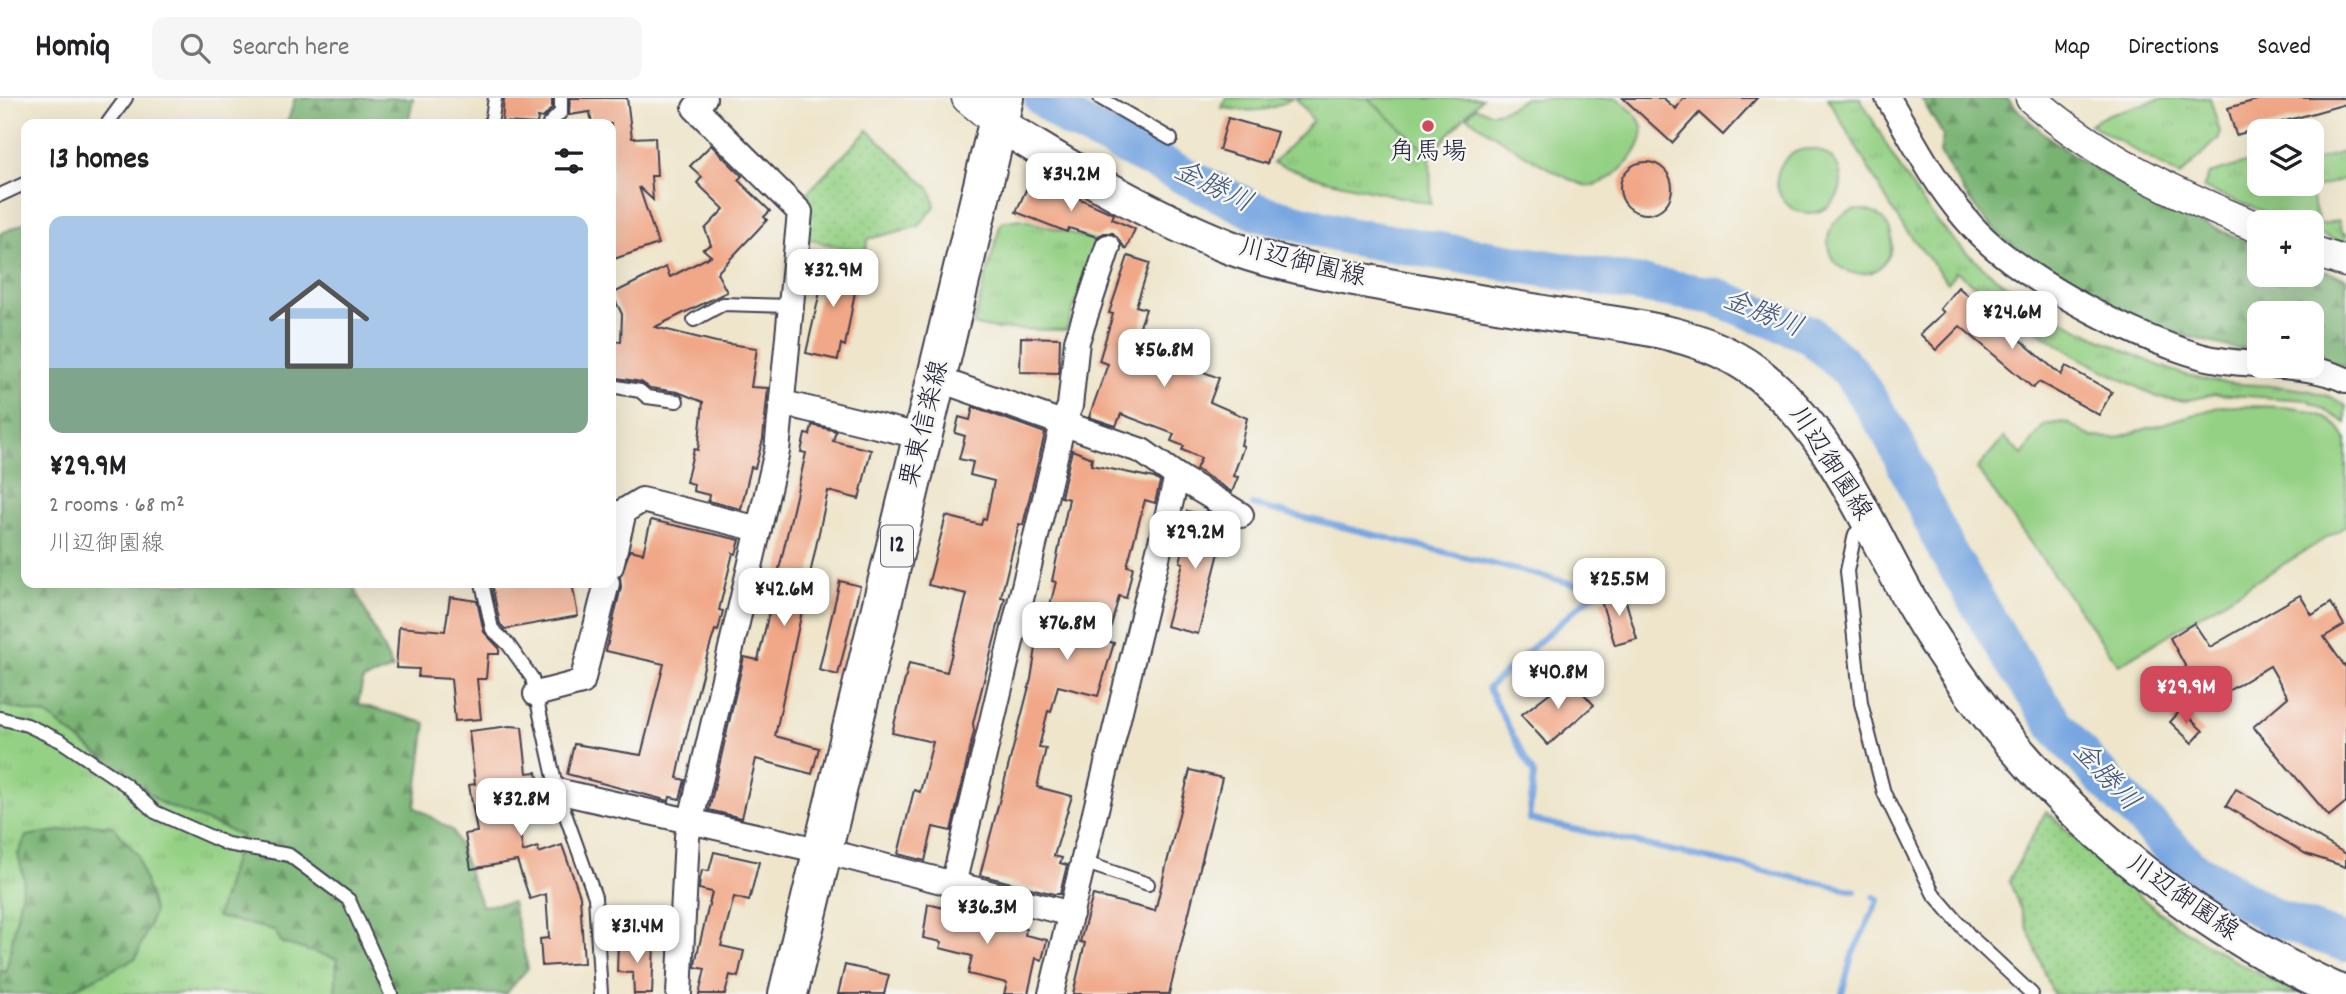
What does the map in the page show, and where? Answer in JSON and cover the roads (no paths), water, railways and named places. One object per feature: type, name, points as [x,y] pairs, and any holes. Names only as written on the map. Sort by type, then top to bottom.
[{"type":"main road","name":"栗東信楽線","points":[[788,994],[1001,111]]},
{"type":"main road","name":"川辺御園線","points":[[1001,111],[1153,213],[1234,249],[1327,272],[1555,314],[1637,326],[1703,344],[1750,368],[1790,402],[1836,465],[1916,610],[1976,697],[2024,759],[2117,853],[2228,934],[2291,970],[2345,994]]},
{"type":"street","points":[[679,994],[691,820],[777,451],[800,212],[695,108],[704,98]]},
{"type":"street","points":[[967,98],[1001,111]]},
{"type":"street","points":[[1888,98],[1943,190],[1966,220],[2000,252],[2042,283],[2165,344],[2202,356],[2251,365],[2316,370],[2346,380]]},
{"type":"street","points":[[2031,98],[2067,129],[2126,167],[2247,223]]},
{"type":"street","points":[[953,885],[1063,423],[1070,406],[1077,341],[1108,247]]},
{"type":"street","points":[[2324,255],[2346,262]]},
{"type":"street","points":[[937,379],[1142,452],[1241,515]]},
{"type":"street","points":[[783,402],[923,437]]},
{"type":"street","points":[[1051,994],[1177,476]]},
{"type":"street","points":[[616,545],[624,511],[642,500],[758,529]]},
{"type":"street","points":[[536,694],[582,682],[606,588]]},
{"type":"street","points":[[557,790],[691,820],[1071,914]]},
{"type":"lane","points":[[111,119],[126,98]]},
{"type":"lane","points":[[492,119],[495,98]]},
{"type":"lane","points":[[554,119],[561,112],[561,98]]},
{"type":"lane","points":[[1100,98],[1171,139]]},
{"type":"lane","points":[[0,195],[21,185]]},
{"type":"lane","points":[[694,320],[723,304],[791,306]]},
{"type":"lane","points":[[616,387],[640,391],[647,397],[677,401]]},
{"type":"lane","points":[[1867,523],[1855,534],[1847,572],[1861,704],[1884,793],[1933,893],[1970,936],[2032,994]]},
{"type":"lane","points":[[483,588],[492,629],[508,644],[532,678],[557,790],[595,897],[601,994]]},
{"type":"lane","points":[[0,718],[27,725],[61,741],[117,778],[155,811],[226,844],[289,855],[349,900],[391,994]]},
{"type":"lane","points":[[1083,862],[1148,884]]},
{"type":"waterway","name":"金勝川","points":[[1043,98],[1068,118],[1257,212],[1347,236],[1714,296],[1809,334],[1850,371],[1891,434],[1947,551],[2010,657],[2056,726],[2091,766],[2190,867],[2273,917],[2346,943]]},
{"type":"waterway","points":[[1253,505],[1590,588],[1594,594],[1488,688],[1534,775],[1529,819],[1855,891]]},
{"type":"waterway","points":[[1842,994],[1852,955],[1879,899],[1874,897]]},
{"type":"place","name":"角馬場","points":[[1428,126]]}]
